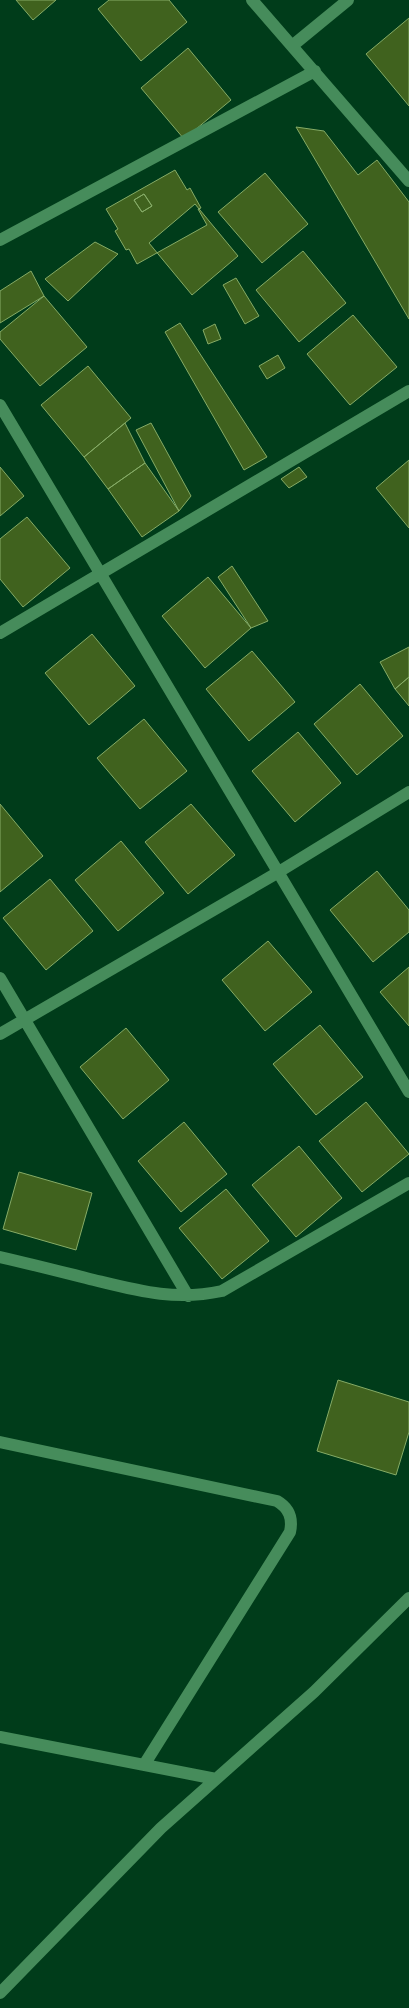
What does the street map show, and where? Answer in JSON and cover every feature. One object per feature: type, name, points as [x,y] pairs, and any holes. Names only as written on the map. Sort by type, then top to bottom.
[{"type":"street","points":[[252,0],[409,181]]},
{"type":"street","points":[[292,46],[348,0]]},
{"type":"street","points":[[0,240],[315,71]]},
{"type":"street","points":[[0,633],[409,391]]},
{"type":"street","points":[[0,405],[409,1092]]},
{"type":"street","points":[[0,1034],[277,873],[409,792]]},
{"type":"street","points":[[0,978],[188,1296]]},
{"type":"street","points":[[0,1257],[141,1291],[188,1296],[222,1291],[409,1183]]},
{"type":"street","points":[[0,1442],[277,1500],[288,1510],[291,1524],[290,1532],[144,1765]]},
{"type":"street","points":[[0,1993],[161,1828],[314,1692],[409,1598]]},
{"type":"street","points":[[0,1737],[216,1780]]},
{"type":"building","points":[[16,0],[56,0],[33,20]]},
{"type":"building","points":[[109,0],[169,0],[187,22],[141,61],[98,9]]},
{"type":"building","points":[[409,18],[409,106],[366,54]]},
{"type":"building","points":[[188,48],[231,100],[184,139],[141,88]]},
{"type":"building","points":[[296,127],[324,131],[358,175],[377,160],[409,202],[409,319]]},
{"type":"building","points":[[175,170],[187,190],[190,188],[201,208],[198,209],[207,225],[137,264],[129,249],[126,250],[115,231],[118,229],[106,209]],"holes":[[[144,194],[152,206],[142,212],[134,200]]]},
{"type":"building","points":[[265,173],[308,224],[262,263],[218,212]]},
{"type":"building","points":[[144,194],[152,206],[142,212],[134,200]]},
{"type":"building","points":[[195,204],[238,256],[192,295],[149,243]]},
{"type":"building","points":[[95,242],[118,254],[68,301],[45,279]]},
{"type":"building","points":[[303,251],[346,303],[299,342],[256,290]]},
{"type":"building","points":[[31,271],[44,296],[0,323],[0,291]]},
{"type":"building","points":[[236,278],[259,316],[245,324],[223,285]]},
{"type":"building","points":[[44,296],[87,347],[40,386],[0,339],[0,332]]},
{"type":"building","points":[[353,315],[397,367],[350,405],[307,354]]},
{"type":"building","points":[[180,323],[267,457],[244,470],[165,332]]},
{"type":"building","points":[[215,324],[221,339],[208,344],[203,330]]},
{"type":"building","points":[[278,355],[285,368],[267,379],[259,366]]},
{"type":"building","points":[[88,366],[131,418],[84,457],[41,405]]},
{"type":"building","points":[[125,423],[145,463],[108,489],[84,457]]},
{"type":"building","points":[[151,423],[191,496],[179,511],[136,430]]},
{"type":"building","points":[[409,460],[409,528],[376,488]]},
{"type":"building","points":[[145,463],[179,511],[142,537],[108,489]]},
{"type":"building","points":[[0,467],[24,496],[0,516]]},
{"type":"building","points":[[299,467],[307,477],[289,488],[281,479]]},
{"type":"building","points":[[27,517],[70,568],[23,607],[0,579],[0,539]]},
{"type":"building","points":[[232,566],[268,621],[251,628],[218,577]]},
{"type":"building","points":[[208,577],[251,628],[205,668],[162,616]]},
{"type":"building","points":[[92,634],[135,686],[89,725],[45,673]]},
{"type":"building","points":[[409,647],[409,677],[395,689],[380,662]]},
{"type":"building","points":[[252,651],[295,702],[249,741],[206,689]]},
{"type":"building","points":[[409,677],[409,706],[395,689]]},
{"type":"building","points":[[360,684],[403,736],[357,775],[314,724]]},
{"type":"building","points":[[144,719],[187,771],[140,809],[97,758]]},
{"type":"building","points":[[298,732],[341,783],[295,822],[252,771]]},
{"type":"building","points":[[0,804],[43,856],[0,892]]},
{"type":"building","points":[[191,804],[235,855],[188,894],[145,842]]},
{"type":"building","points":[[121,841],[164,893],[118,931],[75,880]]},
{"type":"building","points":[[377,871],[409,910],[409,932],[373,962],[330,910]]},
{"type":"building","points":[[50,879],[93,931],[46,970],[3,918]]},
{"type":"building","points":[[268,941],[312,992],[265,1031],[222,980]]},
{"type":"building","points":[[409,967],[409,1026],[380,992]]},
{"type":"building","points":[[320,1025],[363,1077],[316,1115],[273,1064]]},
{"type":"building","points":[[126,1028],[169,1080],[123,1119],[80,1067]]},
{"type":"building","points":[[366,1102],[409,1154],[362,1192],[319,1141]]},
{"type":"building","points":[[184,1122],[227,1174],[181,1212],[138,1161]]},
{"type":"building","points":[[299,1146],[342,1198],[296,1237],[252,1185]]},
{"type":"building","points":[[19,1172],[92,1193],[76,1250],[3,1229]]},
{"type":"building","points":[[226,1189],[269,1241],[222,1279],[179,1228]]},
{"type":"building","points":[[338,1380],[409,1402],[409,1432],[396,1475],[317,1451]]}]
